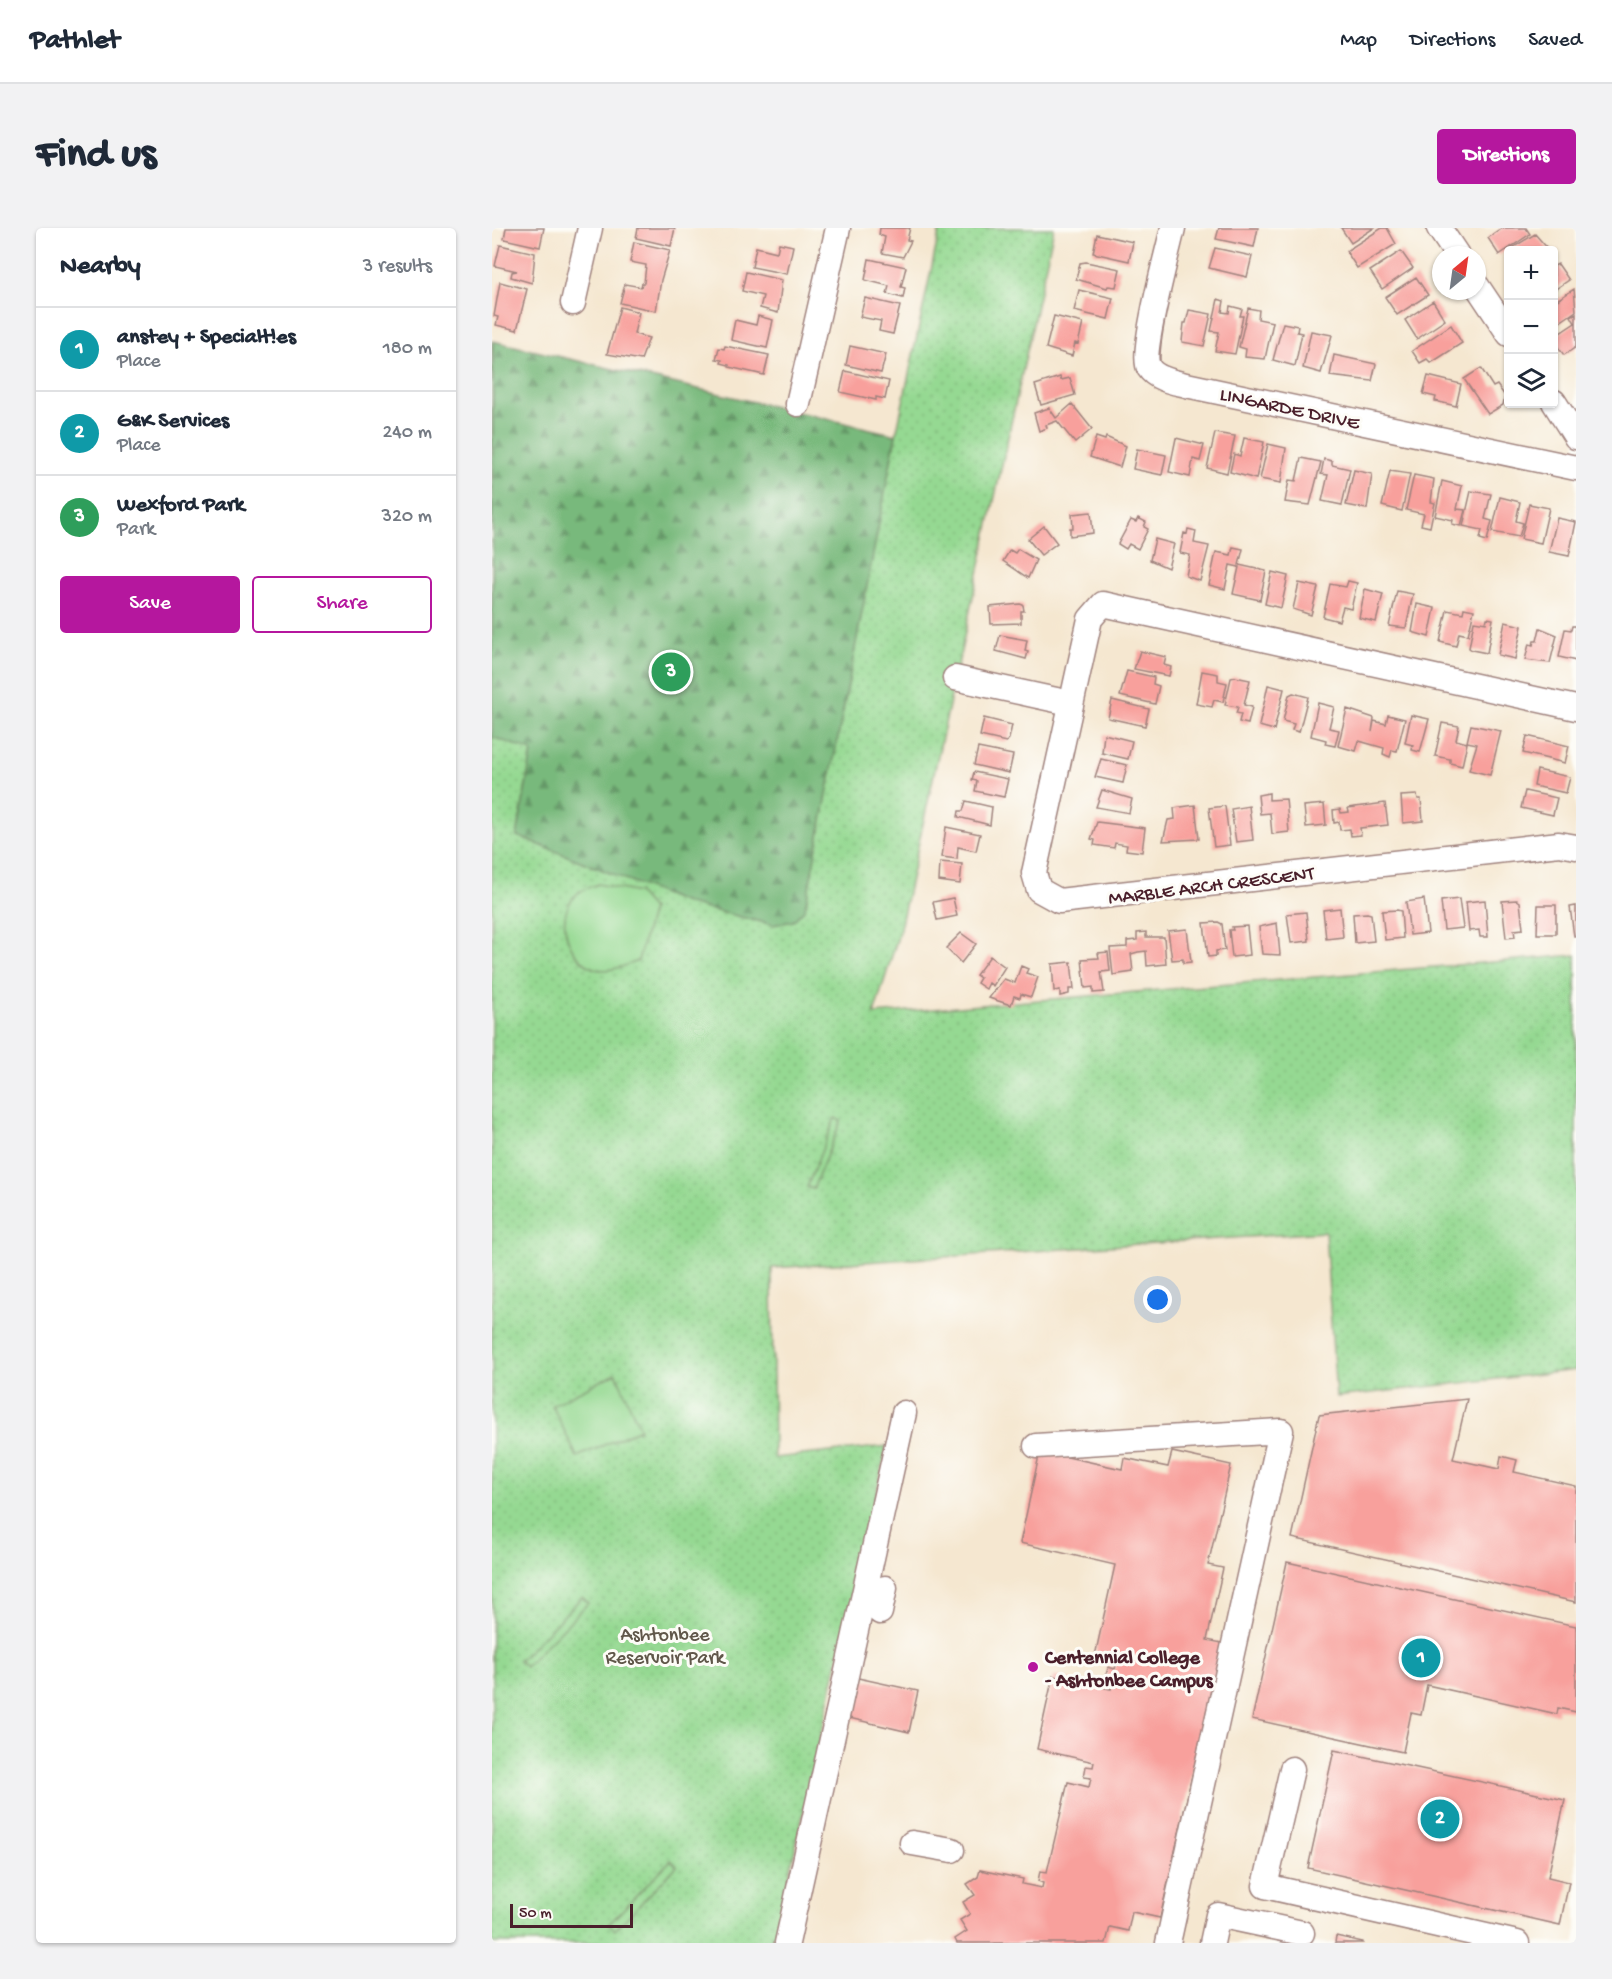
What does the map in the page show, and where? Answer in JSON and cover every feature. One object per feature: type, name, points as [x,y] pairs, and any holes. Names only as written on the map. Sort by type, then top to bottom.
[{"type":"street","points":[[573,303],[590,228]]},
{"type":"street","points":[[798,404],[838,228]]},
{"type":"street","name":"LINGARDE DRIVE","points":[[1173,228],[1148,339],[1148,367],[1154,373],[1167,380],[1186,385],[1576,468]]},
{"type":"street","points":[[1439,228],[1451,246]]},
{"type":"street","points":[[1486,300],[1504,326]]},
{"type":"street","points":[[1558,408],[1576,436]]},
{"type":"street","name":"MARBLE ARCH CRESCENT","points":[[1576,708],[1103,604],[1090,619],[1034,873],[1039,890],[1059,901],[1559,844],[1576,848]]},
{"type":"street","points":[[955,678],[1070,703]]},
{"type":"street","points":[[787,1943],[870,1610],[904,1413]]},
{"type":"street","points":[[1035,1446],[1281,1431],[1168,1943]]},
{"type":"street","points":[[1292,1768],[1265,1886],[1517,1943]]},
{"type":"street","points":[[912,1843],[952,1850]]},
{"type":"street","points":[[1212,1943],[1218,1916],[1302,1933]]},
{"type":"green space","name":"Ashtonbee Reservoir Park","points":[[940,228],[1054,228],[899,933],[874,1014],[1576,955],[1576,1370],[1336,1397],[1325,1232],[772,1268],[774,1458],[887,1446],[776,1933],[769,1943],[492,1943],[492,343],[896,435]]},
{"type":"green space","points":[[493,341],[896,435],[805,909],[793,921],[773,925],[688,904],[517,836],[532,751],[492,737]]},
{"type":"green space","points":[[598,884],[638,893],[652,909],[638,961],[613,969],[595,969],[581,959],[569,942],[565,922],[570,902],[579,892]]},
{"type":"green space","points":[[835,1118],[841,1121],[813,1189],[807,1187]]},
{"type":"green space","points":[[616,1373],[640,1429],[577,1457],[552,1405]]},
{"type":"green space","points":[[582,1597],[588,1603],[525,1667],[519,1661]]},
{"type":"green space","points":[[671,1860],[677,1866],[615,1930],[609,1924]]},
{"type":"building","points":[[506,228],[544,228],[540,247],[504,239]]},
{"type":"building","points":[[638,228],[675,228],[671,246],[636,238]]},
{"type":"building","points":[[880,228],[910,228],[907,240],[911,241],[903,257],[882,253],[885,237],[879,235]]},
{"type":"building","points":[[1219,228],[1258,228],[1254,247],[1216,239]]},
{"type":"building","points":[[1341,228],[1374,228],[1351,243]]},
{"type":"building","points":[[1382,228],[1387,228],[1396,244],[1357,268],[1346,251]]},
{"type":"building","points":[[1503,228],[1526,228],[1530,234],[1512,246],[1504,246],[1504,252],[1499,255],[1488,238]]},
{"type":"building","points":[[1097,234],[1133,242],[1129,261],[1093,253]]},
{"type":"building","points":[[1535,234],[1546,246],[1516,246]]},
{"type":"building","points":[[634,242],[670,250],[661,280],[656,311],[620,303],[625,284],[641,287],[644,283],[646,265],[630,262]]},
{"type":"building","points":[[779,243],[793,246],[787,274],[752,267],[756,247],[777,252]]},
{"type":"building","points":[[500,245],[535,253],[532,283],[511,277],[512,272],[517,271],[495,266]]},
{"type":"building","points":[[1215,248],[1252,256],[1247,277],[1209,268]]},
{"type":"building","points":[[1401,251],[1413,268],[1382,289],[1370,271]]},
{"type":"building","points":[[869,259],[906,267],[901,287],[905,288],[903,298],[887,294],[889,286],[865,280]]},
{"type":"building","points":[[1086,262],[1120,269],[1116,287],[1108,286],[1107,288],[1076,279],[1080,263]]},
{"type":"building","points":[[1558,264],[1569,280],[1558,287]]},
{"type":"building","points":[[746,272],[782,280],[778,313],[760,308],[763,296],[742,291]]},
{"type":"building","points":[[1416,277],[1428,295],[1397,315],[1385,297]]},
{"type":"building","points":[[500,282],[527,289],[517,330],[496,325],[498,317],[494,316]]},
{"type":"building","points":[[1574,289],[1576,311],[1558,323],[1558,300]]},
{"type":"building","points":[[1079,290],[1113,298],[1108,319],[1074,311]]},
{"type":"building","points":[[865,298],[900,306],[893,334],[879,331],[881,321],[860,317]]},
{"type":"building","points":[[1218,299],[1224,301],[1222,312],[1229,313],[1230,306],[1242,309],[1240,316],[1243,316],[1235,354],[1215,351],[1219,332],[1211,331]]},
{"type":"building","points":[[1433,301],[1445,320],[1417,339],[1405,320]]},
{"type":"building","points":[[620,307],[639,312],[634,334],[649,338],[641,360],[607,354]]},
{"type":"building","points":[[1248,308],[1259,310],[1258,319],[1273,322],[1265,359],[1245,357],[1246,349],[1239,347]]},
{"type":"building","points":[[1189,310],[1211,314],[1204,346],[1182,342],[1184,323],[1186,323]]},
{"type":"building","points":[[1576,313],[1576,347],[1564,355],[1558,347],[1558,334],[1575,323],[1571,316]]},
{"type":"building","points":[[758,316],[773,320],[767,348],[731,340],[735,320],[756,325]]},
{"type":"building","points":[[1054,316],[1083,323],[1078,344],[1075,343],[1072,356],[1046,348]]},
{"type":"building","points":[[1283,323],[1298,326],[1297,332],[1302,333],[1295,366],[1273,360]]},
{"type":"building","points":[[1451,325],[1462,343],[1431,363],[1427,359],[1420,363],[1412,351]]},
{"type":"building","points":[[1311,331],[1332,335],[1321,373],[1303,368]]},
{"type":"building","points":[[725,346],[769,355],[764,375],[721,363],[722,360],[716,359],[719,348],[724,349]]},
{"type":"building","points":[[850,346],[886,354],[881,373],[846,365]]},
{"type":"building","points":[[1334,355],[1376,364],[1372,381],[1330,376]]},
{"type":"building","points":[[1481,368],[1493,387],[1497,385],[1504,395],[1503,405],[1488,414],[1464,379]]},
{"type":"building","points":[[845,371],[889,381],[885,399],[876,397],[876,400],[840,392]]},
{"type":"building","points":[[1428,376],[1461,384],[1456,406],[1435,401],[1436,397],[1423,394]]},
{"type":"building","points":[[1060,377],[1061,380],[1070,378],[1075,395],[1041,405],[1035,385]]},
{"type":"building","points":[[1072,404],[1092,429],[1075,443],[1057,421],[1046,425],[1047,428],[1039,431],[1034,413],[1049,408],[1056,418]]},
{"type":"building","points":[[1215,433],[1235,436],[1227,473],[1207,468]]},
{"type":"building","points":[[1096,437],[1105,440],[1106,437],[1126,446],[1120,467],[1090,457]]},
{"type":"building","points":[[1176,438],[1204,445],[1200,461],[1193,459],[1190,477],[1169,472]]},
{"type":"building","points":[[1244,438],[1264,442],[1256,479],[1230,472],[1234,454],[1240,456]]},
{"type":"building","points":[[1268,444],[1286,448],[1281,483],[1260,479]]},
{"type":"building","points":[[1137,449],[1166,455],[1162,475],[1133,469]]},
{"type":"building","points":[[1301,458],[1321,462],[1310,505],[1285,502],[1289,480],[1296,481]]},
{"type":"building","points":[[1324,459],[1332,461],[1332,465],[1350,469],[1342,505],[1322,501],[1328,475],[1321,474]]},
{"type":"building","points":[[1354,470],[1372,474],[1367,509],[1346,505]]},
{"type":"building","points":[[1390,471],[1410,474],[1402,511],[1382,506]]},
{"type":"building","points":[[1414,475],[1434,479],[1431,502],[1435,503],[1430,527],[1421,525],[1424,514],[1406,510]]},
{"type":"building","points":[[1442,481],[1462,486],[1457,509],[1465,510],[1461,526],[1452,524],[1453,520],[1435,516]]},
{"type":"building","points":[[1471,491],[1491,494],[1485,519],[1492,521],[1487,541],[1480,539],[1482,530],[1463,526]]},
{"type":"building","points":[[1500,497],[1520,502],[1516,521],[1523,523],[1519,537],[1492,532]]},
{"type":"building","points":[[1529,504],[1549,508],[1541,543],[1521,539]]},
{"type":"building","points":[[1091,512],[1093,533],[1070,536],[1070,528],[1073,528],[1072,514]]},
{"type":"building","points":[[1138,518],[1146,522],[1144,527],[1148,529],[1138,549],[1129,544],[1126,549],[1118,544],[1131,520],[1136,522]]},
{"type":"building","points":[[1557,518],[1576,522],[1569,556],[1549,552]]},
{"type":"building","points":[[1044,526],[1057,543],[1041,555],[1028,539]]},
{"type":"building","points":[[1188,529],[1196,531],[1194,543],[1209,546],[1200,581],[1186,576],[1190,555],[1180,553],[1184,533],[1187,534]]},
{"type":"building","points":[[1155,539],[1174,544],[1168,568],[1150,560]]},
{"type":"building","points":[[1233,547],[1243,549],[1239,565],[1266,571],[1260,600],[1233,594],[1239,567],[1230,565],[1225,589],[1209,585],[1216,552],[1231,555]]},
{"type":"building","points":[[1018,549],[1036,560],[1028,578],[1003,561],[1010,550],[1015,553]]},
{"type":"building","points":[[1272,572],[1288,576],[1281,608],[1265,604]]},
{"type":"building","points":[[1348,581],[1357,583],[1351,609],[1343,607],[1339,621],[1323,617],[1330,584],[1346,587]]},
{"type":"building","points":[[1299,583],[1318,587],[1311,615],[1293,609]]},
{"type":"building","points":[[1365,589],[1383,594],[1376,622],[1359,618]]},
{"type":"building","points":[[1397,591],[1413,594],[1406,628],[1389,626]]},
{"type":"building","points":[[1417,604],[1435,608],[1429,637],[1412,632]]},
{"type":"building","points":[[1023,605],[1024,611],[1021,611],[1021,623],[991,624],[990,607]]},
{"type":"building","points":[[1464,608],[1474,610],[1468,635],[1459,633],[1456,646],[1440,642],[1447,610],[1463,613]]},
{"type":"building","points":[[1487,618],[1493,619],[1487,653],[1472,650],[1469,648],[1474,621],[1486,623]]},
{"type":"building","points":[[1505,622],[1522,626],[1515,659],[1498,655]]},
{"type":"building","points":[[1572,626],[1576,626],[1576,661],[1559,657],[1565,629],[1571,630]]},
{"type":"building","points":[[1540,628],[1557,635],[1550,663],[1525,660],[1529,644],[1533,645],[1534,641],[1537,641]]},
{"type":"building","points":[[1000,635],[1027,640],[1026,659],[996,651]]},
{"type":"building","points":[[1140,651],[1166,657],[1164,665],[1171,667],[1169,676],[1134,669]]},
{"type":"building","points":[[1127,671],[1154,677],[1153,684],[1159,686],[1155,704],[1120,696]]},
{"type":"building","points":[[1202,671],[1218,674],[1218,681],[1227,683],[1223,702],[1214,700],[1212,707],[1196,704]]},
{"type":"building","points":[[1231,678],[1250,680],[1244,705],[1252,707],[1248,724],[1239,722],[1241,714],[1236,713],[1238,707],[1225,705]]},
{"type":"building","points":[[1268,685],[1284,689],[1274,730],[1259,726]]},
{"type":"building","points":[[1293,693],[1308,697],[1299,732],[1292,730],[1294,724],[1283,721],[1289,695]]},
{"type":"building","points":[[1112,700],[1149,709],[1145,726],[1108,718]]},
{"type":"building","points":[[1318,703],[1334,707],[1329,728],[1339,730],[1335,746],[1325,744],[1326,740],[1311,736]]},
{"type":"building","points":[[1347,709],[1374,718],[1372,732],[1374,721],[1386,724],[1388,715],[1405,719],[1397,751],[1392,750],[1390,757],[1383,754],[1384,748],[1359,741],[1356,751],[1338,746]]},
{"type":"building","points":[[1411,715],[1429,719],[1420,752],[1412,750],[1413,745],[1405,743]]},
{"type":"building","points":[[984,718],[1012,725],[1009,739],[1006,742],[980,736]]},
{"type":"building","points":[[1442,723],[1459,726],[1456,740],[1467,743],[1462,766],[1450,763],[1450,759],[1435,756]]},
{"type":"building","points":[[1471,725],[1501,731],[1490,775],[1469,770],[1477,744],[1467,742]]},
{"type":"building","points":[[1104,734],[1132,741],[1128,759],[1102,753]]},
{"type":"building","points":[[1527,736],[1569,746],[1565,763],[1523,753]]},
{"type":"building","points":[[978,748],[1013,755],[1009,773],[974,765]]},
{"type":"building","points":[[1101,759],[1127,765],[1123,783],[1095,777]]},
{"type":"building","points":[[1537,770],[1570,777],[1566,793],[1534,786]]},
{"type":"building","points":[[974,772],[1008,779],[1004,797],[975,791],[977,781],[972,780]]},
{"type":"building","points":[[1102,790],[1132,799],[1129,813],[1096,807]]},
{"type":"building","points":[[1525,791],[1557,798],[1553,815],[1521,808]]},
{"type":"building","points":[[1269,793],[1269,800],[1286,799],[1289,832],[1272,834],[1270,813],[1260,814],[1258,795]]},
{"type":"building","points":[[1417,795],[1418,799],[1421,799],[1423,821],[1403,823],[1401,796]]},
{"type":"building","points":[[966,801],[992,807],[990,825],[958,817]]},
{"type":"building","points":[[1385,803],[1388,825],[1360,828],[1361,835],[1351,836],[1350,829],[1340,830],[1339,822],[1334,823],[1333,810],[1340,809],[1341,813],[1349,812],[1348,808]]},
{"type":"building","points":[[1324,804],[1326,825],[1306,827],[1304,806]]},
{"type":"building","points":[[1195,805],[1199,839],[1163,841],[1168,820],[1175,819],[1174,808]]},
{"type":"building","points":[[1225,806],[1230,845],[1214,847],[1209,808]]},
{"type":"building","points":[[1249,806],[1253,840],[1236,842],[1231,809]]},
{"type":"building","points":[[1097,822],[1145,828],[1142,852],[1126,850],[1127,845],[1115,843],[1114,848],[1094,845],[1095,840],[1091,839]]},
{"type":"building","points":[[946,827],[980,834],[976,851],[958,847],[957,859],[942,857]]},
{"type":"building","points":[[940,862],[962,864],[960,884],[939,881]]},
{"type":"building","points":[[953,898],[957,916],[937,920],[933,902]]},
{"type":"building","points":[[1424,899],[1428,933],[1410,935],[1406,902]]},
{"type":"building","points":[[1459,899],[1463,928],[1444,930],[1441,901]]},
{"type":"building","points":[[1485,900],[1488,937],[1480,937],[1479,930],[1469,931],[1466,902]]},
{"type":"building","points":[[1517,900],[1520,902],[1523,929],[1514,930],[1515,937],[1506,938],[1502,901]]},
{"type":"building","points":[[1538,905],[1556,905],[1556,934],[1537,934]]},
{"type":"building","points":[[1576,906],[1576,936],[1574,936],[1570,907]]},
{"type":"building","points":[[1340,908],[1343,937],[1326,939],[1323,910]]},
{"type":"building","points":[[1382,911],[1401,911],[1403,938],[1385,940]]},
{"type":"building","points":[[1306,912],[1309,941],[1291,943],[1287,914]]},
{"type":"building","points":[[1353,914],[1371,914],[1374,941],[1355,943]]},
{"type":"building","points":[[1204,923],[1222,924],[1225,950],[1216,951],[1216,956],[1208,957]]},
{"type":"building","points":[[1277,923],[1280,955],[1262,954],[1259,927]]},
{"type":"building","points":[[1247,926],[1250,955],[1232,957],[1229,930],[1233,930],[1232,927]]},
{"type":"building","points":[[1187,929],[1191,962],[1183,963],[1183,959],[1172,960],[1168,931]]},
{"type":"building","points":[[1146,932],[1146,937],[1164,937],[1166,964],[1147,966],[1146,951],[1138,952],[1131,954],[1133,972],[1113,975],[1110,948],[1127,947],[1127,941],[1137,940],[1137,933]]},
{"type":"building","points":[[961,933],[976,944],[961,963],[946,948]]},
{"type":"building","points":[[1108,952],[1110,971],[1101,972],[1104,992],[1093,993],[1093,987],[1085,988],[1082,959],[1099,958],[1098,953]]},
{"type":"building","points":[[990,956],[1005,967],[993,986],[989,983],[986,989],[977,983],[980,978],[976,975]]},
{"type":"building","points":[[1071,962],[1074,989],[1069,989],[1069,994],[1060,996],[1060,990],[1054,991],[1052,964]]},
{"type":"building","points":[[1021,966],[1028,969],[1026,973],[1038,977],[1031,997],[1021,994],[1020,998],[1014,996],[1011,1005],[989,998],[1004,979],[1015,983]]},
{"type":"building","points":[[1467,1399],[1453,1459],[1499,1469],[1501,1456],[1517,1460],[1514,1472],[1576,1486],[1576,1602],[1292,1538],[1319,1415]]},
{"type":"building","points":[[1040,1451],[1122,1469],[1124,1458],[1168,1467],[1172,1452],[1231,1465],[1208,1565],[1223,1568],[1207,1640],[1222,1643],[1160,1918],[1132,1912],[1128,1931],[1110,1927],[1106,1943],[957,1943],[955,1939],[967,1931],[960,1920],[970,1914],[963,1902],[975,1895],[967,1884],[978,1877],[980,1870],[1023,1879],[1022,1884],[1042,1888],[1043,1883],[1038,1881],[1040,1871],[1047,1872],[1068,1782],[1089,1787],[1091,1778],[1084,1777],[1086,1766],[1093,1767],[1094,1762],[1037,1749],[1053,1676],[1111,1689],[1113,1679],[1106,1678],[1108,1667],[1115,1669],[1117,1661],[1095,1656],[1115,1565],[1020,1543]]},
{"type":"building","points":[[1287,1562],[1576,1626],[1576,1712],[1558,1708],[1557,1714],[1427,1685],[1421,1715],[1411,1713],[1403,1752],[1252,1719]]},
{"type":"building","points":[[858,1678],[918,1691],[909,1732],[849,1718]]},
{"type":"building","points":[[1334,1750],[1565,1800],[1548,1877],[1569,1882],[1560,1925],[1308,1868]]},
{"type":"building","points":[[1336,1936],[1363,1942],[1363,1943],[1335,1943]]},
{"type":"place","name":"Wexford Park","points":[[671,672]]},
{"type":"place","name":"anstey + Specialt!es","points":[[1421,1658]]},
{"type":"place","name":"Centennial College - Ashtonbee Campus","points":[[1033,1667]]},
{"type":"place","name":"G&K Services","points":[[1440,1819]]}]
